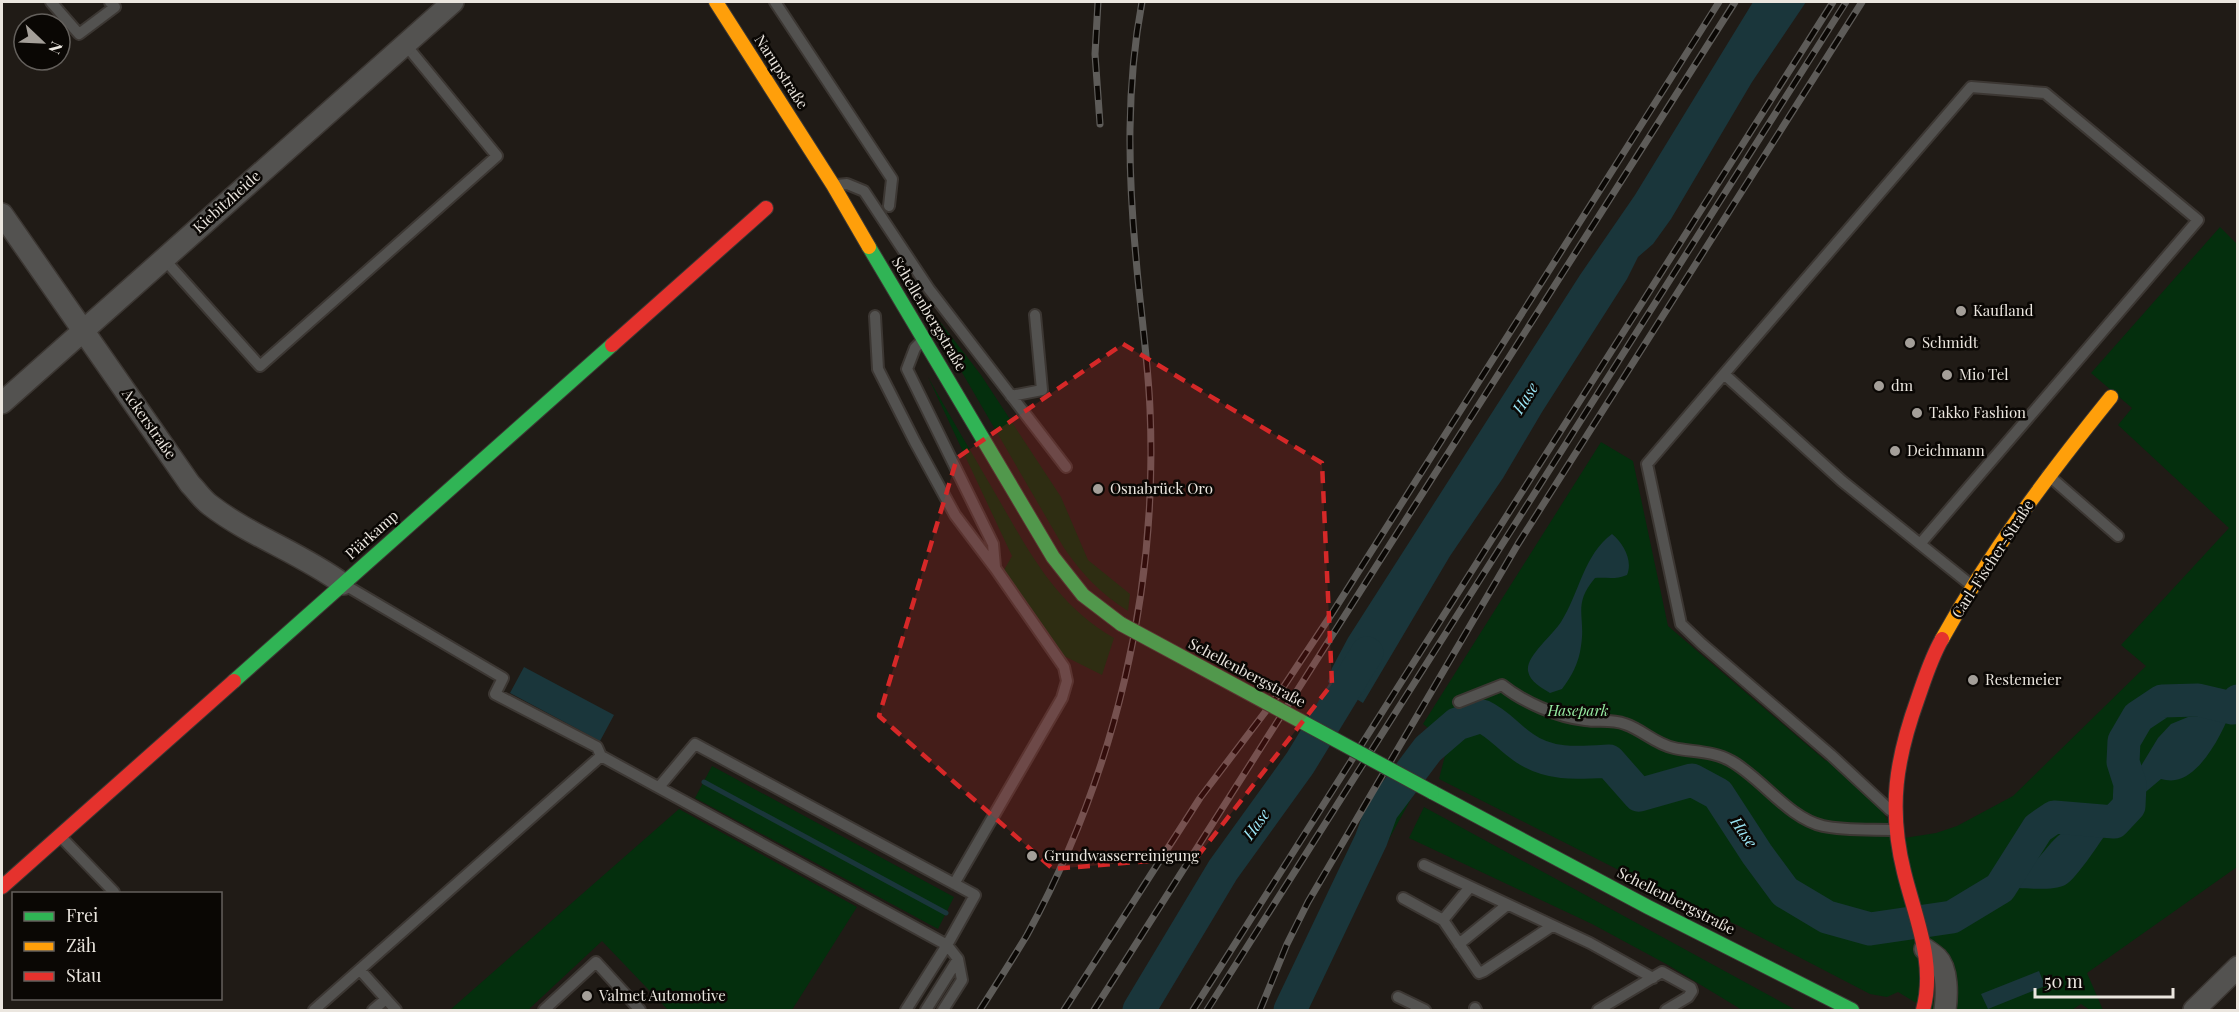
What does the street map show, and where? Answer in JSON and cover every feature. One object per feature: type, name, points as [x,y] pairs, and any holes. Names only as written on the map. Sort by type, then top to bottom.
[{"type":"street","name":"Kiebitzheide","points":[[2,404],[453,2]]},
{"type":"street","name":"Narupstraße","points":[[716,2],[818,160]]},
{"type":"street","name":"Schellenbergstraße","points":[[818,160],[1053,557],[1071,584],[1092,603],[1121,624],[1432,792],[1648,907],[1850,1010]]},
{"type":"street","name":"Piärkamp","points":[[2,887],[766,208]]},
{"type":"street","name":"Ackerstraße","points":[[2,214],[190,484],[208,504],[234,521],[323,569],[343,584]]},
{"type":"street","name":"Carl-Fischer-Straße","points":[[1923,1011],[1927,995],[1925,949],[1911,901],[1896,830],[1896,776],[1904,737],[1933,655],[1972,585],[2048,475],[2111,397]]},
{"type":"street","name":"Carl-Fischer-Straße","points":[[1925,949],[1939,959],[1943,970],[1945,1011]]},
{"type":"street","points":[[2194,1011],[2238,967]]},
{"type":"lane","points":[[51,2],[79,34],[115,7],[110,2]]},
{"type":"lane","points":[[775,2],[892,179],[889,206]]},
{"type":"lane","points":[[164,259],[260,366],[497,156],[405,44]]},
{"type":"lane","points":[[1895,814],[1681,624],[1647,464],[1971,87],[2045,93],[2198,220],[1920,544]]},
{"type":"lane","points":[[833,185],[848,184],[864,191],[929,289],[1066,467]]},
{"type":"lane","points":[[1011,396],[1042,390],[1035,315]]},
{"type":"lane","points":[[875,316],[878,369],[915,442],[955,515],[1064,667],[1067,681],[1062,698],[954,884]]},
{"type":"lane","points":[[924,339],[915,348],[907,369],[993,543],[995,568]]},
{"type":"lane","points":[[1724,374],[1842,481],[1972,585]]},
{"type":"lane","points":[[2048,475],[2118,536]]},
{"type":"lane","points":[[343,584],[503,678],[495,694],[597,747],[601,756],[947,945],[958,959],[962,980],[943,1011]]},
{"type":"lane","points":[[1459,702],[1502,685],[1521,700],[1544,709],[1584,720],[1624,723],[1660,744],[1716,755],[1731,761],[1803,818],[1824,826],[1896,830]]},
{"type":"lane","points":[[659,787],[695,744],[975,895],[906,1011]]},
{"type":"lane","points":[[314,1011],[601,756]]},
{"type":"lane","points":[[60,835],[114,892]]},
{"type":"lane","points":[[1424,865],[1590,943],[1653,978]]},
{"type":"lane","points":[[1443,920],[1470,887]]},
{"type":"lane","points":[[1403,898],[1443,920],[1476,970],[1482,972],[1552,926]]},
{"type":"lane","points":[[1459,944],[1507,905]]},
{"type":"lane","points":[[926,1011],[958,959]]},
{"type":"lane","points":[[544,1011],[596,962],[640,1011]]},
{"type":"lane","points":[[360,970],[396,1011]]},
{"type":"lane","points":[[1598,1011],[1664,972],[1692,991],[1688,997],[1666,1011]]},
{"type":"lane","points":[[1398,997],[1425,1011]]},
{"type":"lane","points":[[373,1011],[386,999]]},
{"type":"highlighted area","points":[[1123,344],[1322,463],[1332,684],[1197,857],[1053,869],[879,716],[957,458]]},
{"type":"green space","name":"Hasepark","points":[[2220,227],[2237,244],[2237,867],[2087,973],[2103,1010],[2090,1010],[2081,1004],[2072,1010],[1928,1010],[1898,992],[1887,997],[1870,994],[1737,925],[1666,894],[1439,779],[1448,744],[1423,724],[1601,442],[1633,461],[1668,626],[1826,761],[1831,755],[1875,798],[1898,839],[1936,833],[1957,826],[2013,796],[2146,666],[2121,645],[2229,528],[2118,425],[2132,408],[2091,373]]},
{"type":"green space","points":[[910,283],[981,375],[1061,497],[1088,560],[1130,594],[1128,611],[1093,583],[1064,548]]},
{"type":"green space","points":[[928,377],[1045,574],[1075,609],[1114,638],[1102,675],[1060,654],[1004,570],[1012,556]]},
{"type":"green space","points":[[712,766],[954,897],[938,929],[695,798]]},
{"type":"green space","points":[[1395,790],[1411,799],[1389,839],[1308,1010],[1290,1010],[1371,840],[1382,810]]},
{"type":"green space","points":[[1424,807],[1796,1010],[1742,1010],[1668,965],[1592,924],[1409,838]]},
{"type":"green space","points":[[679,809],[857,907],[792,1010],[668,1010],[602,941],[528,1010],[450,1010]]},
{"type":"water","points":[[1753,2],[1806,2],[1752,82],[1671,219],[1653,244],[1638,257],[1627,279],[1542,412],[1503,478],[1450,556],[1363,703],[1328,682],[1332,668],[1348,638],[1580,275],[1635,195]]},
{"type":"water","points":[[1612,534],[1626,553],[1629,570],[1623,577],[1595,578],[1588,587],[1582,603],[1582,636],[1577,663],[1562,689],[1550,693],[1531,678],[1528,665],[1561,622],[1595,552]]},
{"type":"water","points":[[524,667],[614,715],[600,741],[510,693]]},
{"type":"water","points":[[2217,704],[2232,708],[2218,739],[2203,761],[2185,777],[2173,780],[2161,779],[2129,806],[2130,784],[2158,738],[2171,724],[2188,717],[2204,716]]},
{"type":"water","points":[[2093,820],[2114,822],[2083,866],[2065,885],[2043,889],[2000,888],[2011,871],[2020,870],[2033,863],[2062,833]]},
{"type":"water","points":[[2039,971],[2045,986],[1988,1009],[1981,994]]},
{"type":"waterway","name":"Hase","points":[[1139,1010],[1223,870],[1300,763],[1367,653]]},
{"type":"waterway","name":"Hase","points":[[1290,1010],[1371,840],[1382,810],[1428,749],[1457,724],[1482,716],[1523,747],[1543,757],[1564,762],[1609,761],[1639,795],[1692,780],[1718,794],[1785,892],[1827,917],[1870,929],[1952,917],[2000,888],[2038,828],[2054,817],[2114,822],[2129,806],[2130,784],[2123,762],[2124,741],[2138,717],[2162,701],[2198,700],[2232,708],[2238,701]]},
{"type":"waterway","points":[[704,782],[946,913]]},
{"type":"railway","points":[[1098,2],[1095,54],[1100,124]]},
{"type":"railway","points":[[980,1010],[1027,935],[1058,874],[1084,811],[1107,746],[1138,613],[1147,546],[1151,478],[1149,390],[1133,226],[1130,162],[1133,66],[1142,2]]},
{"type":"railway","points":[[1064,1010],[1200,798],[1278,695],[1331,615],[1719,2]]},
{"type":"railway","points":[[1094,1010],[1735,2]]},
{"type":"railway","points":[[1193,1010],[1833,2]]},
{"type":"railway","points":[[1207,1010],[1846,2]]},
{"type":"railway","points":[[1260,1010],[1287,944],[1308,902],[1518,544],[1862,2]]},
{"type":"traffic: fast","points":[[869,247],[1053,557],[1083,595],[1121,624]]},
{"type":"traffic: fast","points":[[234,681],[612,345]]},
{"type":"traffic: fast","points":[[1121,624],[1432,792]]},
{"type":"traffic: fast","points":[[1432,792],[1648,907],[1852,1010]]},
{"type":"traffic: slow","points":[[716,2],[833,185],[869,247]]},
{"type":"traffic: slow","points":[[1942,639],[2000,545],[2065,455],[2111,397]]},
{"type":"traffic: jam","points":[[612,345],[766,208]]},
{"type":"traffic: jam","points":[[1923,1010],[1927,975],[1926,958],[1899,849],[1896,826],[1897,784],[1910,720],[1942,639]]},
{"type":"traffic: jam","points":[[2,887],[234,681]]},
{"type":"place","name":"Kaufland","points":[[1961,311]]},
{"type":"place","name":"Schmidt","points":[[1910,343]]},
{"type":"place","name":"Mio Tel","points":[[1947,375]]},
{"type":"place","name":"dm","points":[[1879,386]]},
{"type":"place","name":"Takko Fashion","points":[[1917,413]]},
{"type":"place","name":"Deichmann","points":[[1895,451]]},
{"type":"place","name":"Osnabrück Oro","points":[[1098,489]]},
{"type":"place","name":"Restemeier","points":[[1973,680]]},
{"type":"place","name":"Grundwasserreinigung","points":[[1032,856]]},
{"type":"place","name":"Valmet Automotive","points":[[587,996]]}]
